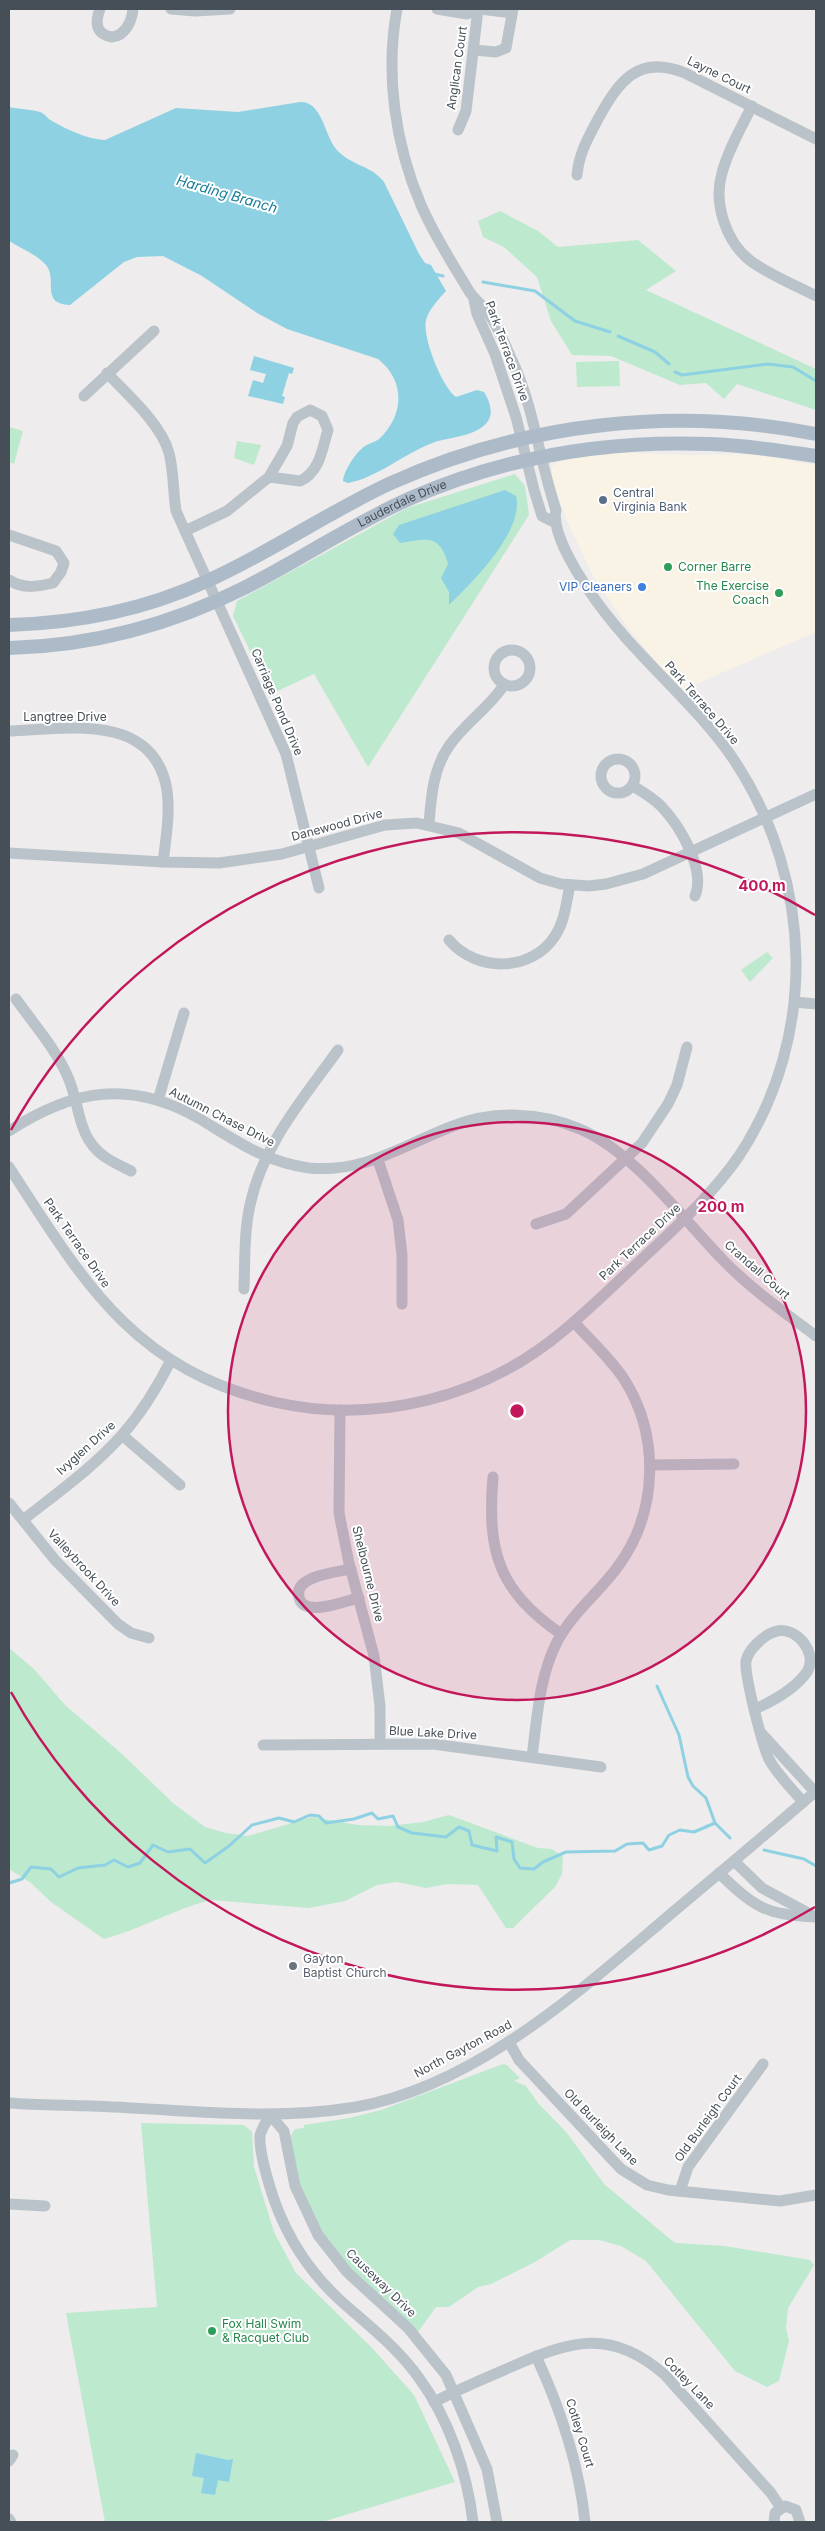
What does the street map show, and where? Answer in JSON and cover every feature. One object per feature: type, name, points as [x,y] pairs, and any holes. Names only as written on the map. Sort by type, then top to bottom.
[{"type":"main road","name":"Lauderdale Drive","points":[[9,625],[41,624],[99,617],[160,600],[208,581],[390,484],[460,456],[537,436],[614,424],[674,420],[749,424],[816,434]]},
{"type":"main road","name":"Lauderdale Drive","points":[[9,648],[74,644],[107,638],[161,623],[217,601],[410,498],[456,480],[527,460],[614,446],[675,443],[740,446],[816,456]]},
{"type":"street","points":[[100,9],[96,18],[97,27],[103,34],[112,37],[124,32],[132,17],[133,9]]},
{"type":"street","points":[[171,9],[195,11],[230,9]]},
{"type":"street","name":"Park Terrace Drive","points":[[397,9],[392,70],[393,97],[401,146],[411,179],[428,220],[474,300],[477,314],[504,381],[542,516],[554,522]]},
{"type":"street","points":[[436,9],[467,14],[478,9],[512,11],[506,48],[496,52],[474,50]]},
{"type":"street","name":"Anglican Court","points":[[458,130],[466,111],[478,9]]},
{"type":"street","name":"Layne Court","points":[[577,176],[582,148],[614,91],[624,80],[642,70],[658,67],[676,70],[816,139]]},
{"type":"street","points":[[752,106],[722,171],[719,191],[723,218],[738,248],[750,261],[768,273],[816,296]]},
{"type":"street","name":"Park Terrace Drive","points":[[9,1167],[88,1286],[126,1326],[171,1360],[241,1393],[290,1405],[340,1410],[409,1405],[446,1395],[477,1384],[529,1357],[574,1322],[684,1220],[721,1180],[758,1123],[782,1062],[795,1002],[796,938],[792,901],[781,856],[766,817],[729,754],[598,604],[576,569],[554,522],[556,510],[530,408],[511,357],[484,308],[474,300]]},
{"type":"street","points":[[84,396],[154,331]]},
{"type":"street","name":"Carriage Pond Drive","points":[[107,373],[156,427],[164,440],[171,465],[176,511],[286,754],[319,888]]},
{"type":"street","points":[[185,531],[227,512],[269,476],[287,446],[293,423],[297,417],[310,410],[322,416],[328,430],[317,465],[312,473],[300,481],[269,476]]},
{"type":"street","points":[[9,535],[56,550],[62,556],[64,563],[61,572],[52,583],[28,587],[17,586],[9,580]]},
{"type":"street","points":[[429,824],[434,782],[442,757],[455,738],[480,714],[504,685]]},
{"type":"street","name":"Langtree Drive","points":[[9,730],[106,729],[123,734],[142,745],[156,762],[166,786],[168,800],[163,862]]},
{"type":"street","points":[[633,786],[650,797],[678,827],[699,876],[695,896]]},
{"type":"street","name":"Danewood Drive","points":[[9,853],[163,862],[218,863],[282,854],[384,825],[429,824],[459,833],[540,878],[570,885],[589,886],[620,881],[643,874],[816,794]]},
{"type":"street","points":[[449,940],[459,952],[493,964],[514,964],[527,959],[541,951],[556,934],[564,916],[570,885]]},
{"type":"street","points":[[16,999],[59,1060],[77,1099],[86,1134],[91,1144],[108,1158],[131,1171]]},
{"type":"street","points":[[795,1002],[816,1004]]},
{"type":"street","points":[[158,1100],[184,1013]]},
{"type":"street","points":[[536,1224],[566,1214],[642,1143],[668,1104],[677,1085],[687,1046]]},
{"type":"street","points":[[244,1289],[250,1204],[267,1158],[276,1137],[293,1110],[338,1050]]},
{"type":"street","name":"Autumn Chase Drive","points":[[9,1131],[50,1106],[105,1094],[139,1096],[158,1100],[198,1118],[267,1158],[310,1168],[334,1168],[378,1160],[456,1125],[489,1116],[518,1115],[553,1120],[582,1130],[611,1146],[626,1158],[684,1220]]},
{"type":"street","points":[[378,1160],[398,1220],[402,1255],[402,1304]]},
{"type":"street","name":"Crandall Court","points":[[684,1220],[752,1287],[816,1336]]},
{"type":"street","points":[[532,1756],[544,1676],[561,1634],[618,1566],[637,1535],[646,1504],[650,1465],[642,1416],[628,1387],[611,1361],[574,1322]]},
{"type":"street","name":"Ivyglen Drive","points":[[23,1520],[85,1470],[122,1435],[134,1421],[171,1360]]},
{"type":"street","name":"Shelbourne Drive","points":[[340,1410],[339,1512],[378,1678],[380,1744]]},
{"type":"street","points":[[122,1435],[180,1485]]},
{"type":"street","points":[[650,1465],[734,1464]]},
{"type":"street","points":[[492,1477],[491,1523],[496,1555],[502,1569],[524,1604],[561,1634]]},
{"type":"street","name":"Valleybrook Drive","points":[[9,1503],[73,1580],[118,1624],[131,1632],[149,1638]]},
{"type":"street","points":[[351,1569],[305,1581],[299,1588],[298,1597],[303,1604],[312,1608],[359,1598]]},
{"type":"street","points":[[754,1710],[775,1700],[801,1678],[809,1668],[810,1655],[806,1646],[797,1635],[789,1631],[775,1631],[768,1635],[748,1656],[746,1663],[754,1710],[770,1762],[803,1802]]},
{"type":"street","points":[[762,1734],[816,1792]]},
{"type":"street","name":"Blue Lake Drive","points":[[263,1745],[433,1744],[532,1756],[601,1767]]},
{"type":"street","name":"North Gayton Road","points":[[9,2103],[90,2106],[240,2116],[270,2115],[357,2106],[409,2092],[436,2081],[509,2042],[562,2006],[816,1792]]},
{"type":"street","points":[[734,1861],[762,1888],[816,1917]]},
{"type":"street","points":[[720,1873],[740,1893],[765,1910],[782,1915],[816,1917]]},
{"type":"street","name":"Old Burleigh Lane","points":[[509,2042],[519,2060],[621,2169],[647,2185],[680,2191],[780,2201],[816,2194]]},
{"type":"street","name":"Old Burleigh Court","points":[[680,2191],[688,2167],[764,2064]]},
{"type":"street","points":[[270,2115],[260,2135],[265,2169],[273,2198],[295,2245],[323,2283],[376,2330],[407,2362],[434,2402],[461,2466],[473,2522]]},
{"type":"street","name":"Causeway Drive","points":[[270,2115],[284,2131],[295,2186],[318,2235],[347,2272],[392,2312],[426,2349],[446,2375],[487,2469],[498,2522]]},
{"type":"street","points":[[9,2204],[45,2206]]},
{"type":"street","name":"Cotley Lane","points":[[434,2402],[560,2346],[590,2343],[622,2348],[648,2361],[672,2383],[772,2493],[781,2508],[789,2506],[796,2510],[800,2522]]},
{"type":"street","name":"Cotley Court","points":[[536,2356],[553,2392],[572,2446],[585,2522]]},
{"type":"street","points":[[774,2522],[775,2513],[781,2508]]},
{"type":"shaded area","points":[[619,452],[685,455],[752,454],[816,465],[816,632],[680,691],[629,629],[594,578],[566,519],[552,477],[552,466],[562,460]]},
{"type":"green space","points":[[500,211],[538,231],[558,247],[638,240],[676,271],[646,290],[816,369],[816,410],[737,384],[724,399],[706,383],[680,385],[611,356],[572,355],[551,321],[537,277],[504,247],[483,237],[478,221]]},
{"type":"green space","points":[[619,361],[620,386],[577,387],[576,362]]},
{"type":"green space","points":[[9,427],[23,431],[14,464],[9,462]]},
{"type":"green space","points":[[237,441],[261,445],[254,465],[234,458]]},
{"type":"green space","points":[[515,474],[525,486],[529,515],[368,767],[314,674],[271,694],[233,616],[237,601],[407,508]]},
{"type":"green space","points":[[767,952],[773,958],[750,982],[741,970]]},
{"type":"green space","points":[[9,1648],[35,1670],[65,1705],[122,1754],[173,1803],[205,1827],[226,1833],[248,1836],[312,1817],[358,1825],[388,1826],[423,1822],[449,1815],[538,1848],[552,1849],[563,1857],[562,1874],[555,1887],[513,1928],[506,1928],[478,1885],[448,1884],[426,1888],[397,1882],[377,1885],[345,1901],[309,1908],[211,1900],[184,1908],[104,1939],[51,1902],[31,1883],[9,1869]]},
{"type":"green space","points":[[503,2064],[507,2065],[520,2078],[514,2081],[526,2086],[538,2103],[567,2133],[604,2184],[675,2243],[725,2246],[810,2260],[814,2265],[788,2308],[786,2328],[789,2341],[779,2381],[767,2387],[735,2371],[646,2261],[621,2246],[599,2240],[570,2240],[535,2262],[491,2284],[478,2287],[449,2307],[436,2307],[418,2332],[368,2287],[337,2254],[312,2217],[302,2196],[290,2143],[291,2135],[295,2129],[304,2128],[304,2125],[349,2118],[381,2110]]},
{"type":"green space","name":"Fox Hall Swim & Racquet Club","points":[[141,2123],[244,2125],[252,2132],[254,2167],[274,2232],[296,2273],[374,2350],[414,2395],[455,2482],[322,2522],[105,2522],[66,2313],[157,2307]]},
{"type":"water","points":[[300,102],[307,103],[318,112],[332,143],[341,154],[347,159],[374,172],[384,182],[419,254],[425,263],[431,265],[446,291],[432,308],[426,320],[427,338],[439,373],[456,397],[477,390],[484,392],[491,410],[488,421],[478,430],[425,446],[370,476],[348,483],[343,481],[351,461],[362,448],[379,439],[388,430],[397,409],[397,387],[387,367],[378,359],[287,329],[257,313],[202,276],[163,256],[137,257],[124,262],[70,305],[61,304],[52,295],[49,270],[45,264],[33,254],[9,241],[9,107],[40,112],[50,120],[71,131],[91,138],[105,140],[176,108],[238,112]]},
{"type":"water","points":[[254,356],[294,368],[292,374],[289,373],[282,396],[285,397],[283,404],[248,396],[253,380],[263,383],[266,374],[250,370]]},
{"type":"water","points":[[505,490],[516,496],[517,510],[513,524],[505,540],[483,570],[449,605],[449,592],[441,578],[448,564],[441,547],[430,540],[400,543],[393,534],[399,525]]},
{"type":"water","points":[[196,2453],[228,2460],[233,2459],[229,2482],[218,2480],[215,2495],[201,2493],[204,2478],[192,2476]]},
{"type":"waterway","name":"Harding Branch","points":[[434,274],[443,276]]},
{"type":"waterway","name":"Harding Branch","points":[[483,282],[535,291],[575,321],[610,332]]},
{"type":"waterway","name":"Harding Branch","points":[[618,336],[655,352],[669,364]]},
{"type":"waterway","name":"Harding Branch","points":[[675,372],[682,375],[768,364],[793,367],[816,381]]},
{"type":"waterway","points":[[657,1686],[679,1735],[688,1777],[693,1786],[706,1798],[715,1823],[730,1838]]},
{"type":"waterway","points":[[9,1883],[22,1879],[31,1867],[51,1869],[59,1877],[78,1868],[105,1865],[114,1860],[128,1867],[140,1863],[153,1845],[168,1852],[190,1849],[205,1863],[229,1846],[252,1825],[279,1818],[294,1822],[310,1815],[319,1816],[326,1823],[354,1819],[372,1813],[378,1819],[393,1816],[398,1827],[412,1833],[446,1837],[459,1827],[469,1831],[472,1845],[497,1851],[496,1837],[512,1842],[514,1859],[520,1868],[534,1869],[543,1862],[566,1852],[615,1851],[627,1844],[643,1843],[649,1850],[662,1846],[669,1835],[680,1830],[694,1832],[715,1823]]},
{"type":"waterway","points":[[764,1850],[804,1859],[816,1866]]},
{"type":"place","name":"Central Virginia Bank","points":[[603,500]]},
{"type":"place","name":"Corner Barre","points":[[668,567]]},
{"type":"place","name":"VIP Cleaners","points":[[642,587]]},
{"type":"place","name":"The Exercise Coach","points":[[779,593]]},
{"type":"place","name":"Gayton Baptist Church","points":[[293,1966]]},
{"type":"place","name":"Fox Hall Swim & Racquet Club","points":[[212,2331]]}]
